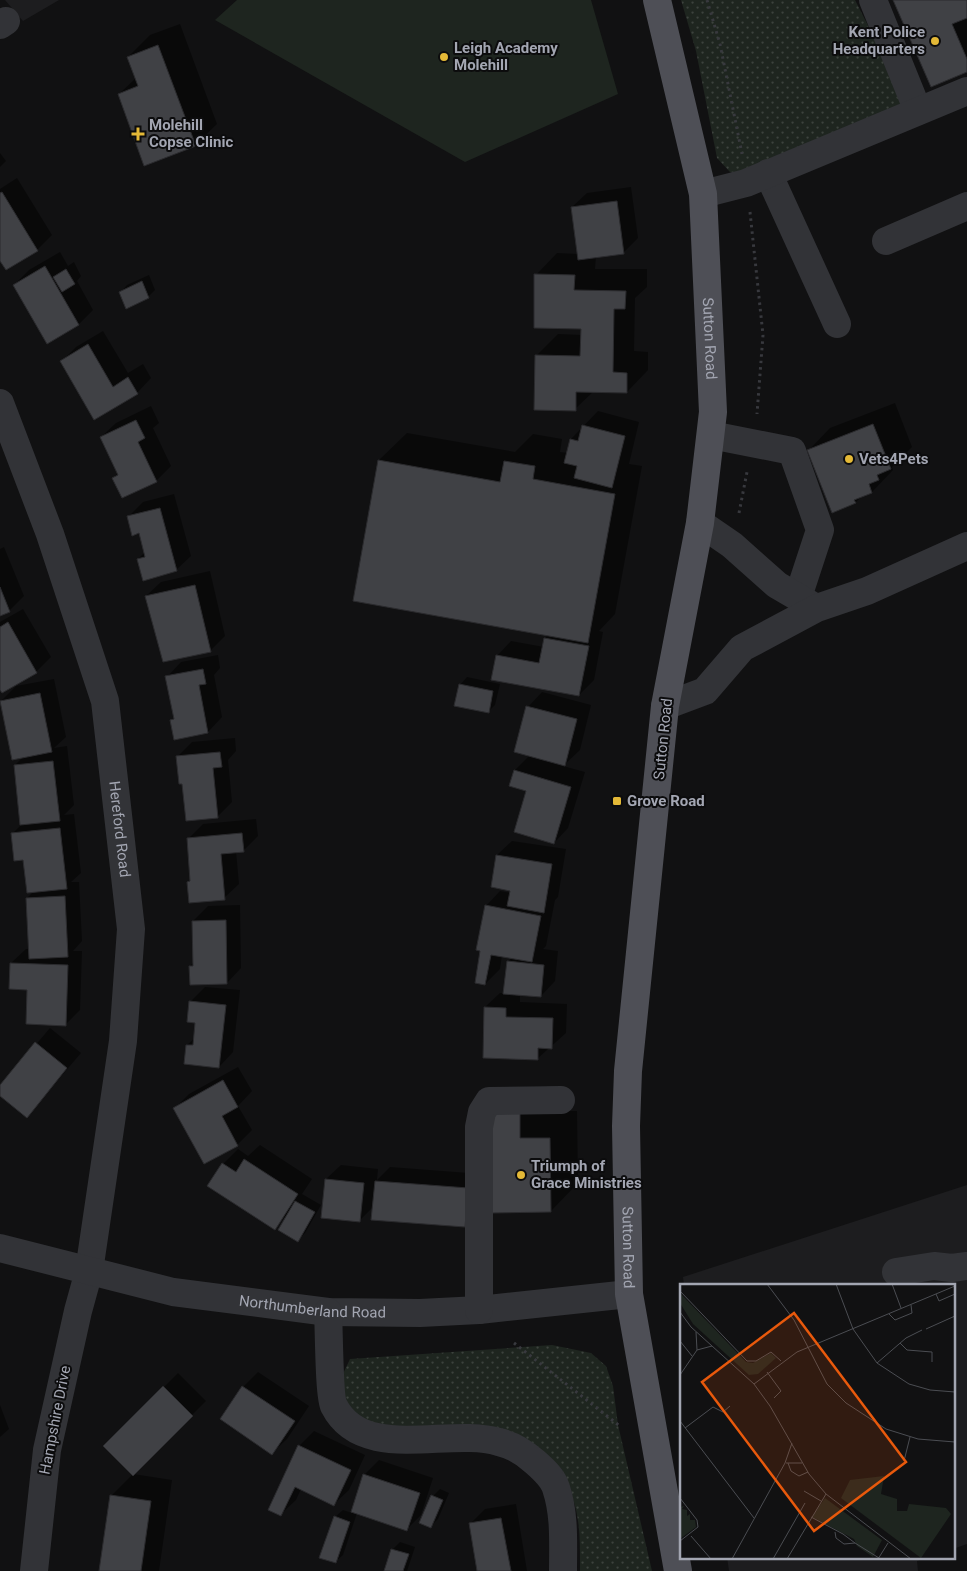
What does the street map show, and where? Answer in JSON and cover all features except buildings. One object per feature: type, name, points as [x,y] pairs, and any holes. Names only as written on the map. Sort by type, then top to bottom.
[{"type":"main road","name":"Sutton Road","points":[[657,0],[703,194],[713,412],[700,523],[665,706],[628,1071],[626,1126],[629,1294],[678,1571]]},
{"type":"street","points":[[873,0],[918,111]]},
{"type":"street","points":[[703,194],[757,178],[967,91]]},
{"type":"street","points":[[757,178],[837,324]]},
{"type":"street","points":[[886,241],[967,206]]},
{"type":"street","name":"Hereford Road","points":[[0,402],[50,534],[105,701],[131,929],[124,1040],[89,1271]]},
{"type":"street","points":[[710,436],[792,451],[820,530],[807,602]]},
{"type":"street","points":[[700,523],[732,545],[777,585],[807,602]]},
{"type":"street","points":[[665,706],[705,691],[742,648],[807,602],[867,591],[967,546]]},
{"type":"street","points":[[479,1310],[479,1127],[482,1112],[489,1101],[561,1100]]},
{"type":"street","name":"Northumberland Road","points":[[0,1248],[173,1292],[328,1312],[420,1313],[479,1310],[629,1294]]},
{"type":"street","points":[[896,1272],[934,1266],[952,1268],[967,1266]]},
{"type":"street","name":"Hampshire Drive","points":[[34,1571],[47,1450],[78,1311],[89,1271]]},
{"type":"street","points":[[328,1312],[333,1405],[347,1424],[365,1435],[386,1439],[467,1438],[499,1442],[525,1454],[546,1472],[556,1486],[563,1513],[563,1571]]},
{"type":"path","points":[[707,0],[720,44],[731,94],[757,178],[763,335],[756,426],[732,545]]},
{"type":"path","points":[[514,1343],[659,1457]]},
{"type":"shaded area","points":[[5,0],[59,0],[23,21]]},
{"type":"shaded area","name":"Leigh Academy Molehill","points":[[237,0],[591,0],[618,94],[465,162],[215,20]]},
{"type":"shaded area","points":[[681,0],[855,0],[910,108],[745,176],[730,172],[717,158],[696,51]]},
{"type":"shaded area","points":[[967,1185],[967,1544],[954,1549],[954,1284],[684,1284],[683,1277]]},
{"type":"shaded area","points":[[552,1345],[591,1353],[606,1366],[613,1386],[618,1425],[652,1571],[580,1571],[580,1542],[575,1504],[556,1466],[375,1432],[344,1406],[341,1378],[350,1359]]},
{"type":"shaded area","points":[[727,1558],[925,1558],[917,1561],[918,1571],[729,1571]]},
{"type":"place","name":"Kent Police Headquarters","points":[[935,41]]},
{"type":"place","name":"Leigh Academy Molehill","points":[[444,57]]},
{"type":"place","name":"Molehill Copse Clinic","points":[[138,134]]},
{"type":"place","name":"Vets4Pets","points":[[849,459]]},
{"type":"place","name":"Grove Road","points":[[617,801]]},
{"type":"place","name":"Triumph of Grace Ministries","points":[[521,1175]]}]
